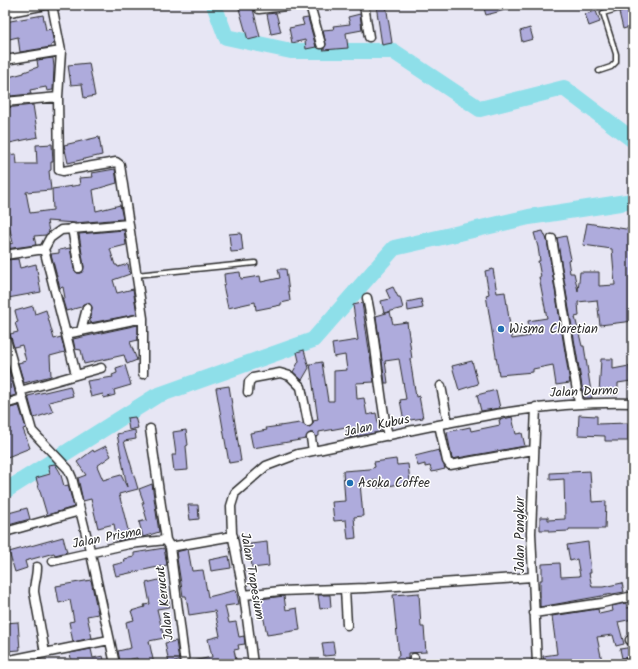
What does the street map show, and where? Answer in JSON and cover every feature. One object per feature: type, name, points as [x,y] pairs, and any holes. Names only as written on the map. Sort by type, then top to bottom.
[{"type":"street","points":[[5,13],[46,5]]},
{"type":"street","points":[[52,5],[60,51],[58,97],[59,170],[63,171],[119,163],[129,224],[135,275],[143,318],[143,374]]},
{"type":"street","points":[[259,9],[296,5]]},
{"type":"street","points":[[310,5],[321,44]]},
{"type":"street","points":[[364,5],[368,37]]},
{"type":"street","points":[[5,60],[60,51]]},
{"type":"street","points":[[5,102],[58,97]]},
{"type":"street","points":[[76,375],[44,249],[50,238],[61,230],[129,224]]},
{"type":"street","points":[[72,228],[79,268]]},
{"type":"street","points":[[552,239],[579,403]]},
{"type":"street","points":[[5,255],[44,249]]},
{"type":"street","points":[[368,298],[373,323],[381,402],[388,436]]},
{"type":"street","points":[[80,331],[87,308]]},
{"type":"street","points":[[66,334],[143,318]]},
{"type":"street","points":[[5,336],[32,431],[50,452],[68,469],[72,478],[91,554],[115,664]]},
{"type":"street","points":[[5,404],[21,395],[76,375],[101,368]]},
{"type":"street","points":[[248,392],[249,382],[253,378],[280,373],[290,376],[301,387],[308,422]]},
{"type":"street","points":[[441,386],[448,423]]},
{"type":"street","name":"Jalan Durmo","points":[[536,407],[579,403],[633,402]]},
{"type":"street","name":"Jalan Kubus","points":[[235,493],[266,466],[280,460],[448,423],[536,407]]},
{"type":"street","name":"Jalan Pangkur","points":[[536,407],[532,577],[537,664]]},
{"type":"street","points":[[439,425],[447,461],[450,465],[534,450]]},
{"type":"street","name":"Jalan Kerucut","points":[[150,429],[185,664]]},
{"type":"street","points":[[311,438],[313,452]]},
{"type":"street","name":"Jalan Trapesium","points":[[235,493],[231,517],[237,568],[244,595],[253,664]]},
{"type":"street","points":[[5,532],[80,511]]},
{"type":"street","name":"Jalan Prisma","points":[[53,561],[91,554],[129,544],[195,543],[233,536]]},
{"type":"street","points":[[37,566],[34,592],[45,653]]},
{"type":"street","points":[[244,595],[280,591],[345,589],[532,577]]},
{"type":"street","points":[[345,589],[347,625]]},
{"type":"street","points":[[534,613],[602,603],[633,596]]},
{"type":"street","points":[[5,661],[109,640]]},
{"type":"lane","points":[[599,71],[611,67],[616,62],[616,54],[603,13],[632,5]]},
{"type":"lane","points":[[135,275],[255,263]]},
{"type":"building","points":[[238,5],[252,5],[260,37],[248,40]]},
{"type":"building","points":[[376,5],[386,5],[392,43],[382,45]]},
{"type":"building","points":[[483,5],[512,5],[513,8],[486,15]]},
{"type":"building","points":[[633,8],[633,26],[623,29],[619,12]]},
{"type":"building","points":[[596,11],[600,22],[589,26],[585,14]]},
{"type":"building","points":[[276,13],[281,32],[271,34],[267,14]]},
{"type":"building","points":[[360,14],[362,30],[346,33],[348,48],[323,50],[326,45],[323,30],[334,29],[333,26],[350,24],[348,17]]},
{"type":"building","points":[[43,15],[46,30],[51,29],[54,44],[51,45],[51,47],[20,52],[18,37],[5,40],[5,22]]},
{"type":"building","points":[[308,18],[316,47],[306,49],[305,40],[292,43],[289,28],[304,25],[302,19]]},
{"type":"building","points":[[530,28],[533,39],[522,42],[520,31]]},
{"type":"building","points":[[53,58],[53,90],[47,91],[46,87],[30,90],[31,94],[10,96],[9,89],[5,90],[5,78],[24,73],[38,67],[37,60]]},
{"type":"building","points":[[89,63],[95,96],[84,98],[82,84],[71,85],[68,65]]},
{"type":"building","points":[[33,105],[38,137],[5,144],[5,108]]},
{"type":"building","points":[[99,137],[102,155],[68,163],[64,145]]},
{"type":"building","points":[[52,144],[53,162],[51,162],[51,170],[49,171],[51,190],[26,192],[30,213],[53,210],[52,189],[80,185],[79,178],[93,177],[92,173],[115,169],[117,183],[93,190],[96,211],[120,205],[123,219],[75,223],[47,221],[49,232],[46,235],[34,236],[36,245],[5,249],[5,245],[13,243],[5,208],[5,195],[8,195],[5,155],[16,154],[17,164],[37,164],[36,145]]},
{"type":"building","points":[[587,223],[632,230],[631,242],[633,242],[633,321],[600,325],[597,300],[578,302],[579,316],[575,317],[582,346],[584,346],[592,398],[584,398],[557,238],[566,236],[571,259],[568,260],[570,273],[574,273],[578,291],[580,272],[599,272],[599,286],[615,285],[612,249],[583,245]]},
{"type":"building","points":[[124,230],[126,245],[110,249],[115,265],[118,267],[128,264],[130,274],[113,280],[117,293],[133,289],[137,314],[90,323],[92,307],[89,303],[66,311],[62,298],[65,298],[63,287],[60,288],[51,254],[59,253],[59,250],[70,248],[74,269],[77,273],[80,273],[84,267],[79,234]]},
{"type":"building","points":[[543,231],[547,240],[570,383],[556,385],[553,365],[533,369],[533,372],[499,375],[486,295],[489,294],[485,271],[493,269],[497,293],[505,292],[512,339],[530,336],[528,321],[547,318],[539,277],[541,277],[538,261],[540,261],[538,247],[534,233]]},
{"type":"building","points":[[241,233],[243,251],[231,252],[229,234]]},
{"type":"building","points":[[18,259],[20,268],[36,264],[41,292],[8,298],[5,289],[5,260]]},
{"type":"building","points":[[278,269],[286,269],[290,301],[281,303],[281,305],[256,310],[255,302],[228,308],[223,285],[225,284],[224,274],[240,272],[241,279],[260,276],[261,282],[280,278]]},
{"type":"building","points":[[393,287],[398,297],[400,297],[403,308],[384,313],[381,301],[390,299],[386,290]]},
{"type":"building","points":[[421,299],[423,308],[408,311],[407,302]]},
{"type":"building","points":[[362,303],[374,382],[356,383],[357,399],[364,398],[367,415],[376,413],[380,432],[348,438],[346,427],[319,432],[319,436],[316,437],[313,433],[310,433],[306,439],[253,448],[250,433],[267,430],[266,428],[300,423],[309,427],[313,424],[313,421],[318,420],[310,364],[322,362],[328,401],[334,401],[334,371],[347,370],[345,355],[334,357],[332,344],[358,340],[353,305]]},
{"type":"building","points":[[33,306],[35,314],[46,310],[54,339],[61,337],[65,352],[50,356],[51,376],[24,383],[18,363],[26,361],[22,345],[14,347],[10,334],[18,332],[15,323],[18,322],[15,311]]},
{"type":"building","points":[[390,312],[393,324],[407,322],[412,359],[410,359],[416,397],[419,396],[423,418],[404,421],[400,400],[406,399],[399,359],[385,361],[388,383],[385,383],[376,316]]},
{"type":"building","points":[[138,325],[138,340],[130,342],[137,360],[127,364],[124,355],[84,364],[81,350],[75,349],[73,339]]},
{"type":"building","points":[[304,350],[309,368],[302,380],[293,372],[299,361],[297,352]]},
{"type":"building","points":[[5,356],[16,395],[5,398]]},
{"type":"building","points":[[601,359],[613,359],[613,369],[629,366],[631,381],[618,383],[618,394],[599,394]]},
{"type":"building","points":[[472,361],[478,384],[459,390],[452,366]]},
{"type":"building","points":[[125,365],[131,385],[114,390],[115,395],[104,398],[103,394],[91,397],[87,381],[113,377],[112,375],[117,373],[116,368]]},
{"type":"building","points":[[70,386],[73,396],[49,402],[53,412],[34,418],[28,396]]},
{"type":"building","points":[[229,386],[241,461],[229,463],[216,388]]},
{"type":"building","points":[[496,390],[500,408],[481,411],[477,395]]},
{"type":"building","points":[[19,406],[26,428],[23,429],[30,448],[5,458],[5,409]]},
{"type":"building","points":[[579,415],[597,416],[597,424],[628,423],[628,441],[605,441],[605,436],[578,435]]},
{"type":"building","points":[[135,417],[138,428],[129,430],[127,418]]},
{"type":"building","points":[[512,417],[516,434],[522,433],[525,446],[452,459],[447,432],[470,427],[471,431],[500,425],[499,420]]},
{"type":"building","points":[[135,430],[136,439],[124,441],[138,489],[119,494],[130,538],[117,541],[114,524],[98,528],[91,499],[83,501],[78,478],[86,475],[77,462],[93,450],[94,452],[106,446],[111,456],[97,466],[103,480],[121,475],[127,487],[117,434]]},
{"type":"building","points":[[186,430],[188,445],[186,446],[188,470],[174,471],[172,455],[176,455],[173,432]]},
{"type":"building","points":[[439,450],[445,469],[432,472],[430,466],[425,467],[425,464],[418,466],[415,456]]},
{"type":"building","points":[[396,459],[397,465],[408,464],[410,482],[378,488],[377,480],[360,483],[363,516],[354,517],[356,538],[348,539],[346,520],[334,521],[332,502],[345,501],[343,471],[370,469],[375,467],[374,462]]},
{"type":"building","points":[[55,464],[60,472],[64,486],[68,485],[74,507],[47,515],[36,478],[50,474],[48,465]]},
{"type":"building","points":[[590,471],[592,502],[606,501],[605,529],[569,529],[569,531],[549,532],[549,530],[540,530],[540,517],[548,517],[548,520],[565,519],[564,479],[550,480],[550,473]]},
{"type":"building","points":[[152,484],[159,532],[143,537],[139,522],[147,520],[142,503],[144,503],[139,489]]},
{"type":"building","points":[[188,505],[198,505],[199,519],[190,520]]},
{"type":"building","points":[[27,508],[30,519],[5,526],[5,514]]},
{"type":"building","points":[[63,537],[67,552],[55,555],[54,553],[25,561],[27,568],[15,572],[9,552]]},
{"type":"building","points":[[267,542],[269,566],[252,568],[250,544]]},
{"type":"building","points":[[588,542],[591,573],[589,573],[592,587],[603,587],[622,583],[624,592],[540,607],[540,580],[542,580],[542,564],[560,563],[561,577],[580,576],[577,559],[570,561],[567,545]]},
{"type":"building","points":[[164,548],[167,565],[116,576],[113,565],[125,562],[124,559],[134,557],[134,553]]},
{"type":"building","points":[[188,549],[192,571],[203,570],[208,597],[236,590],[239,604],[225,606],[229,623],[236,622],[239,637],[244,636],[245,644],[238,645],[239,649],[234,650],[237,664],[193,664],[193,661],[212,657],[208,639],[220,636],[215,611],[189,615],[186,596],[183,596],[176,552]]},
{"type":"building","points":[[229,556],[231,568],[211,571],[209,560]]},
{"type":"building","points":[[163,579],[170,607],[157,609],[164,638],[149,641],[154,664],[138,664],[137,658],[120,661],[118,651],[131,648],[126,622],[134,620],[131,611],[150,604],[146,583]]},
{"type":"building","points":[[91,580],[98,614],[87,616],[92,638],[73,642],[69,622],[74,621],[70,600],[59,603],[56,586]]},
{"type":"building","points":[[419,593],[421,627],[424,627],[426,652],[408,653],[408,664],[397,664],[397,656],[399,656],[393,595]]},
{"type":"building","points":[[318,595],[330,595],[331,607],[320,609]]},
{"type":"building","points":[[284,596],[286,610],[297,608],[300,630],[267,635],[260,599]]},
{"type":"building","points":[[626,603],[627,608],[633,607],[633,619],[618,622],[624,644],[616,646],[613,635],[597,637],[602,661],[589,664],[545,664],[543,656],[557,654],[552,616],[598,609],[599,614],[613,611],[612,606]]},
{"type":"building","points":[[18,622],[20,650],[5,651],[5,623]]},
{"type":"building","points":[[176,641],[179,661],[169,663],[165,643]]},
{"type":"building","points":[[333,642],[335,655],[324,656],[322,643]]},
{"type":"building","points":[[633,647],[633,657],[622,658],[620,649]]},
{"type":"building","points":[[91,649],[93,658],[103,656],[105,664],[72,664],[70,653]]},
{"type":"waterway","points":[[214,5],[226,37],[291,51],[393,51],[480,109],[564,88],[633,140]]},
{"type":"waterway","points":[[5,491],[156,396],[313,340],[394,248],[529,217],[633,201]]},
{"type":"place","name":"Wisma Claretian","points":[[501,329]]},
{"type":"place","name":"Asoka Coffee","points":[[350,483]]}]
